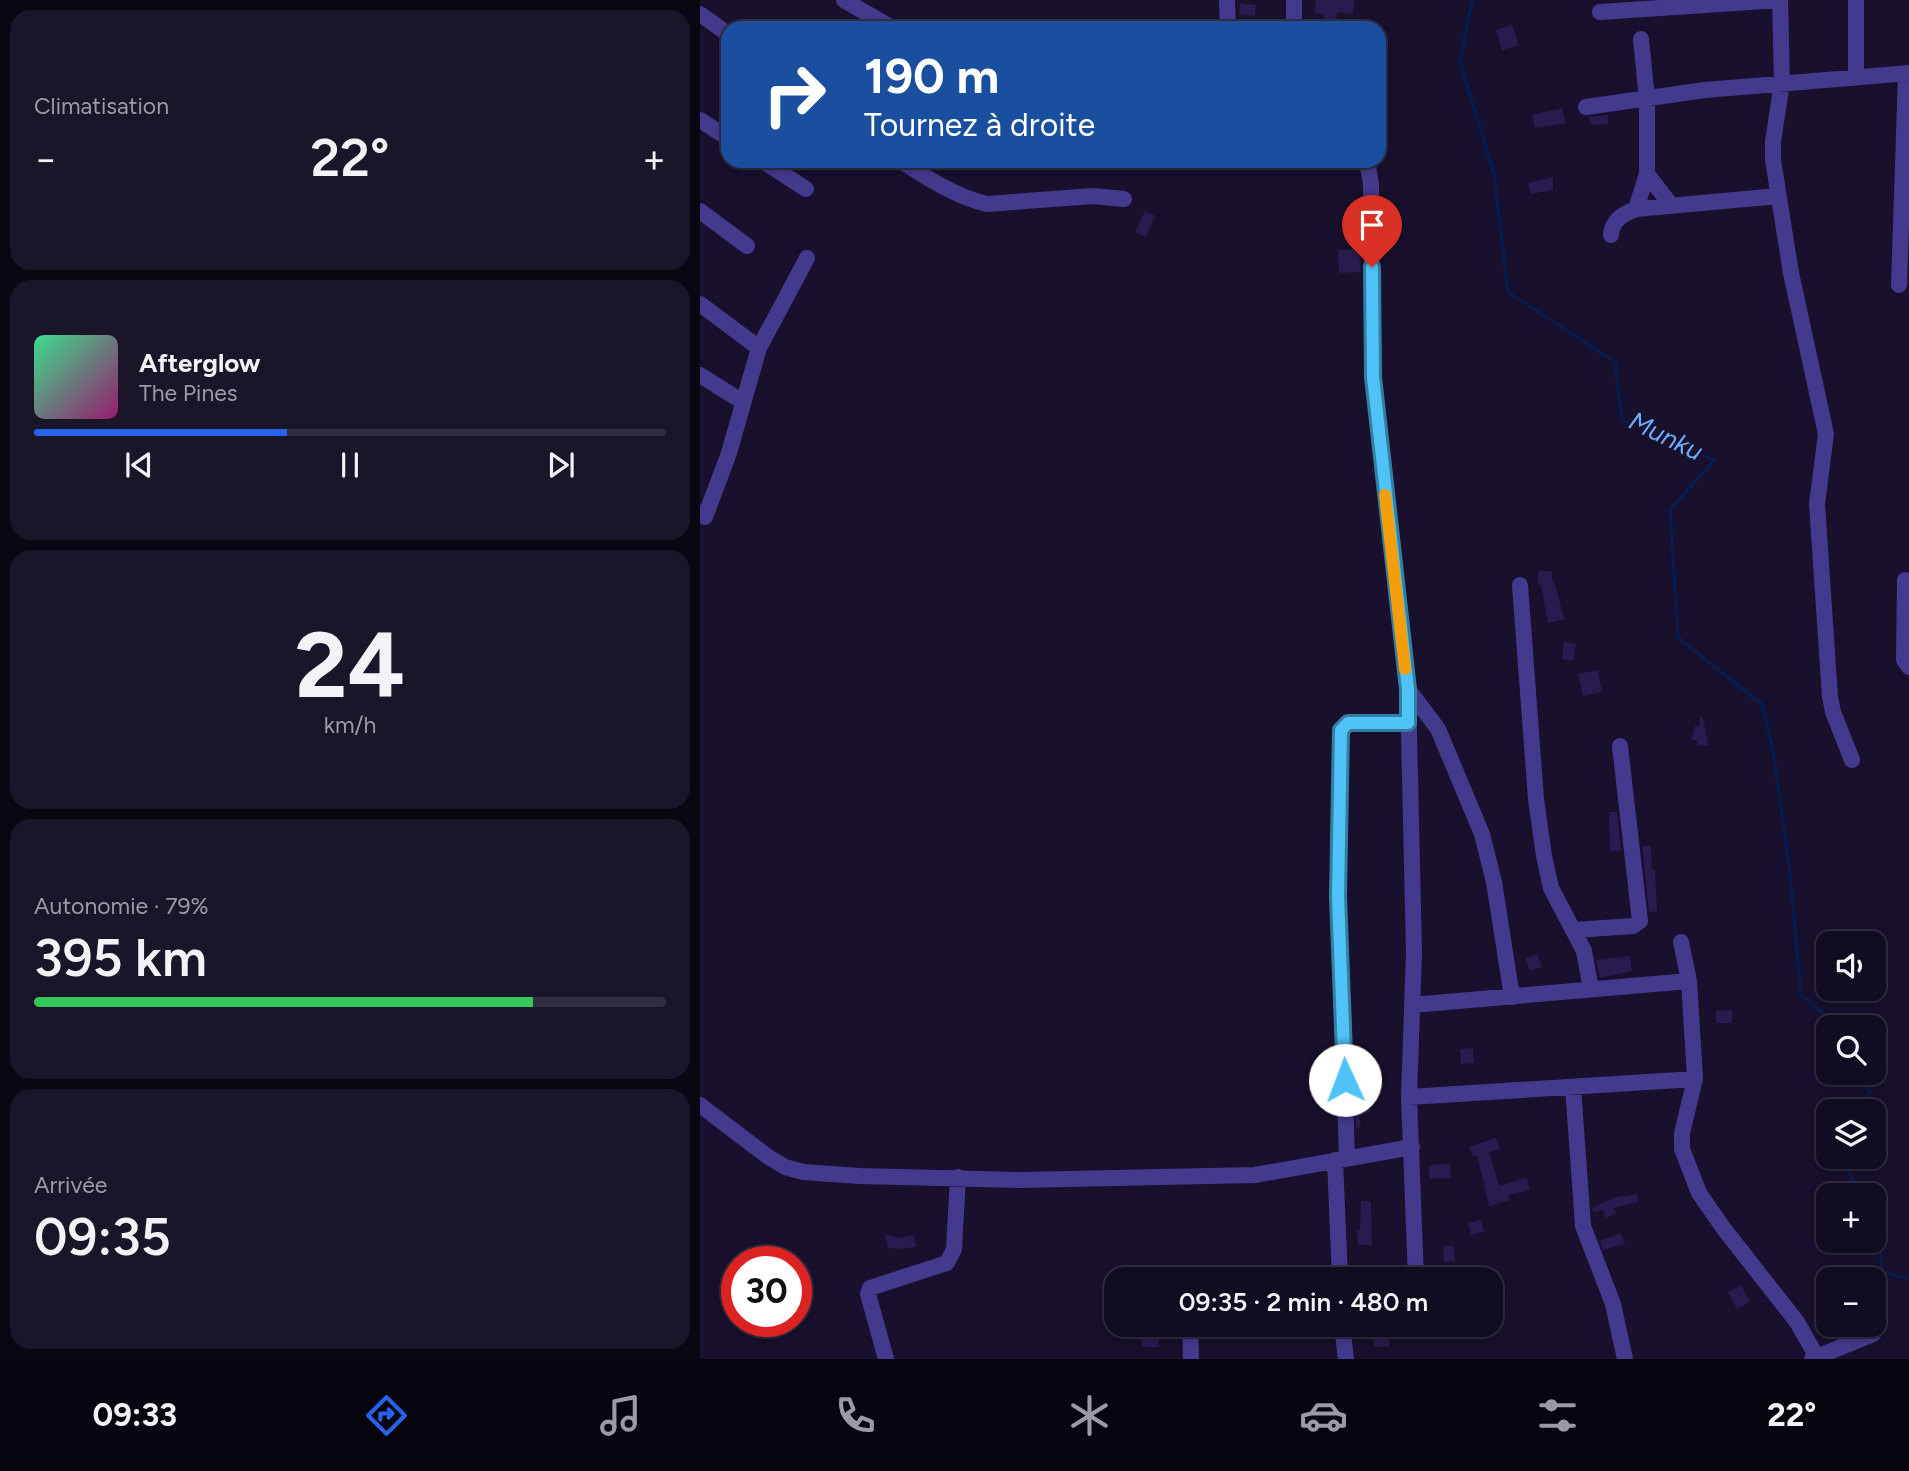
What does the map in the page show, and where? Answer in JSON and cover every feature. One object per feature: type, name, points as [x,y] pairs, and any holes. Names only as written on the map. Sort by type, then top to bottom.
[{"type":"street","points":[[844,0],[880,21]]},
{"type":"street","points":[[1227,0],[1228,21]]},
{"type":"street","points":[[1294,0],[1294,21]]},
{"type":"street","points":[[1600,12],[1780,0],[1782,83],[1773,141],[1773,160],[1791,273],[1826,434],[1817,504],[1830,697],[1833,712],[1852,760]]},
{"type":"street","points":[[1856,0],[1856,77]]},
{"type":"street","points":[[700,13],[721,29]]},
{"type":"street","points":[[1636,209],[1647,174],[1647,99],[1641,38]]},
{"type":"street","points":[[1586,107],[1705,90],[1908,73],[1899,285]]},
{"type":"street","points":[[700,120],[721,134]]},
{"type":"street","points":[[773,168],[806,190]]},
{"type":"street","points":[[913,168],[955,193],[987,204],[1093,197],[1124,199]]},
{"type":"street","points":[[1368,168],[1371,184],[1373,377],[1408,689],[1414,952],[1409,1097],[1416,1267]]},
{"type":"street","points":[[1647,174],[1671,205]]},
{"type":"street","points":[[1611,235],[1611,229],[1620,217],[1636,209],[1779,196]]},
{"type":"street","points":[[700,211],[747,246]]},
{"type":"street","points":[[705,517],[729,453],[759,348],[807,258]]},
{"type":"street","points":[[700,304],[759,348]]},
{"type":"street","points":[[700,376],[743,402]]},
{"type":"street","points":[[1905,580],[1904,660],[1909,667]]},
{"type":"street","points":[[1520,585],[1536,799],[1544,856],[1551,888],[1584,951],[1591,989]]},
{"type":"street","points":[[1408,689],[1438,729],[1482,834],[1494,881],[1511,997]]},
{"type":"street","points":[[1340,1267],[1338,896],[1341,730],[1348,723],[1408,723]]},
{"type":"street","points":[[1574,930],[1633,926],[1640,921],[1620,746]]},
{"type":"street","points":[[1681,942],[1689,981],[1695,1079],[1685,1118],[1682,1149],[1699,1193],[1797,1322],[1815,1358],[1867,1337]]},
{"type":"street","points":[[1412,1005],[1689,981]]},
{"type":"street","points":[[1409,1097],[1695,1079]]},
{"type":"street","points":[[1573,1087],[1583,1226],[1613,1304],[1625,1359]]},
{"type":"street","points":[[700,1105],[785,1167],[803,1172],[860,1176],[1020,1180],[1255,1175],[1412,1147]]},
{"type":"street","points":[[886,1359],[868,1294],[874,1285],[947,1263],[954,1249],[958,1177]]},
{"type":"street","points":[[1190,1337],[1191,1359]]},
{"type":"street","points":[[1343,1337],[1346,1359]]},
{"type":"building","points":[[1316,0],[1354,0],[1353,14],[1337,12],[1336,21],[1324,21],[1324,14],[1314,13]]},
{"type":"building","points":[[1240,3],[1256,5],[1255,16],[1239,14]]},
{"type":"building","points":[[1512,25],[1519,45],[1502,50],[1496,30]]},
{"type":"building","points":[[1562,108],[1566,123],[1535,128],[1532,115]]},
{"type":"building","points":[[1608,115],[1608,124],[1592,125],[1589,117]]},
{"type":"building","points":[[1553,177],[1553,190],[1531,194],[1528,183]]},
{"type":"building","points":[[1145,211],[1155,216],[1146,237],[1135,232]]},
{"type":"building","points":[[1359,249],[1361,272],[1339,273],[1338,250]]},
{"type":"building","points":[[1538,571],[1552,571],[1552,581],[1554,580],[1564,619],[1548,623],[1541,585],[1538,585]]},
{"type":"building","points":[[1564,642],[1576,644],[1573,661],[1562,659]]},
{"type":"building","points":[[1598,670],[1602,692],[1583,696],[1578,674]]},
{"type":"building","points":[[1700,717],[1703,717],[1708,746],[1697,745],[1697,740],[1691,740],[1695,726],[1699,727]]},
{"type":"building","points":[[1609,812],[1617,812],[1621,851],[1610,851]]},
{"type":"building","points":[[1642,846],[1651,846],[1657,911],[1649,912]]},
{"type":"building","points":[[1537,954],[1542,967],[1530,971],[1525,959]]},
{"type":"building","points":[[1630,956],[1632,971],[1600,978],[1596,960]]},
{"type":"building","points":[[1732,1010],[1732,1023],[1716,1023],[1716,1011]]},
{"type":"building","points":[[1473,1048],[1474,1063],[1461,1064],[1460,1049]]},
{"type":"building","points":[[1369,1096],[1370,1113],[1359,1114],[1361,1127],[1356,1128],[1355,1097]]},
{"type":"building","points":[[1496,1138],[1500,1149],[1489,1152],[1499,1186],[1527,1178],[1530,1190],[1508,1195],[1509,1200],[1489,1206],[1477,1155],[1473,1156],[1469,1147]]},
{"type":"building","points":[[1450,1164],[1449,1178],[1429,1179],[1429,1165]]},
{"type":"building","points":[[1637,1194],[1638,1202],[1613,1208],[1616,1213],[1606,1218],[1603,1210],[1593,1212],[1592,1208],[1613,1198]]},
{"type":"building","points":[[1361,1201],[1371,1201],[1372,1245],[1358,1245]]},
{"type":"building","points":[[1481,1220],[1484,1232],[1471,1235],[1468,1223]]},
{"type":"building","points":[[1621,1233],[1625,1244],[1603,1250],[1600,1241]]},
{"type":"building","points":[[885,1234],[899,1238],[914,1235],[916,1247],[888,1248]]},
{"type":"building","points":[[1443,1246],[1454,1246],[1455,1261],[1444,1262]]},
{"type":"building","points":[[1741,1285],[1750,1302],[1737,1309],[1728,1292]]},
{"type":"building","points":[[1142,1337],[1159,1337],[1159,1347],[1142,1347]]},
{"type":"building","points":[[1374,1337],[1389,1337],[1389,1347],[1374,1347]]},
{"type":"waterway","name":"Munku","points":[[1472,0],[1460,62],[1494,174],[1508,292],[1615,362],[1622,420],[1714,460],[1670,510],[1678,638],[1762,704],[1773,750],[1790,874],[1801,995],[1825,1015]]},
{"type":"waterway","name":"Munku","points":[[1864,1099],[1870,1093],[1868,1085]]},
{"type":"waterway","name":"Munku","points":[[1847,1169],[1855,1183]]},
{"type":"waterway","name":"Munku","points":[[1881,1253],[1882,1272],[1909,1279]]},
{"type":"slow traffic","points":[[1385,495],[1405,669]]},
{"type":"route","points":[[1345,1080],[1338,896],[1341,730],[1348,723],[1408,723],[1408,689],[1373,377],[1372,267]]}]
